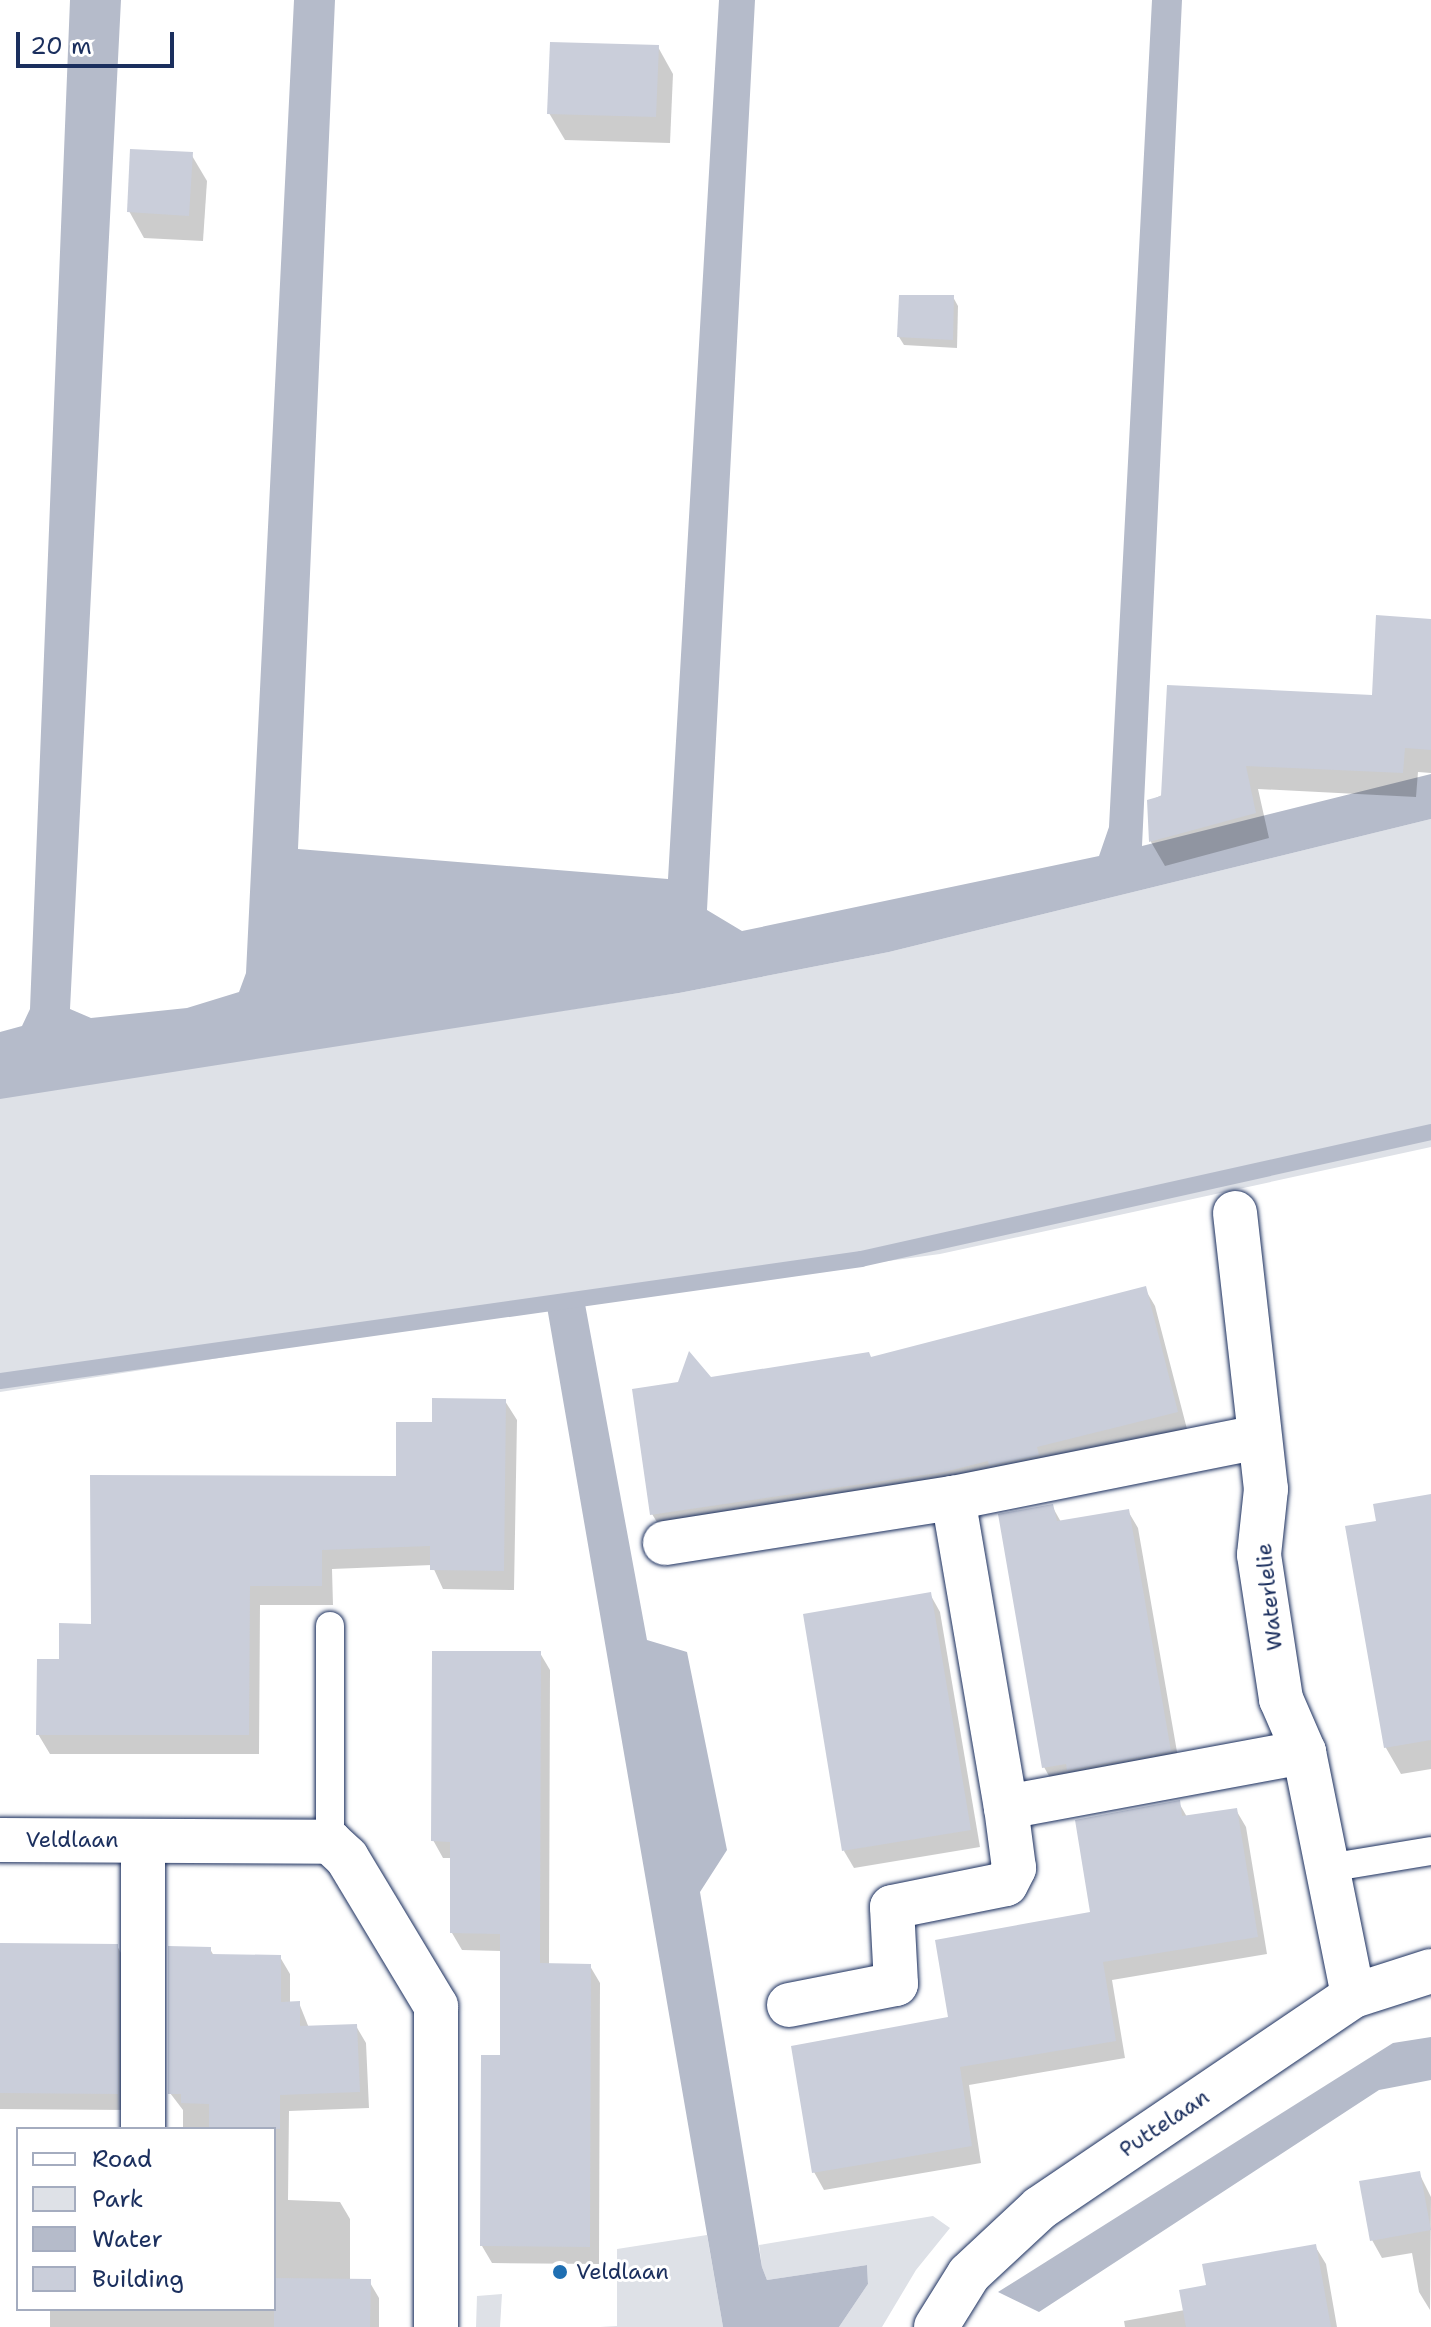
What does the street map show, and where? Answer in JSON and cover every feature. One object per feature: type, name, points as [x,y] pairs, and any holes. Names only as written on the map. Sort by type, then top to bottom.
[{"type":"street","name":"Waterlelie","points":[[1235,1213],[1266,1489],[1259,1555],[1281,1699],[1304,1752],[1353,1996]]},
{"type":"street","points":[[665,1543],[953,1498],[1259,1437]]},
{"type":"street","points":[[789,2005],[896,1984],[892,1907],[1006,1884],[1014,1868],[953,1498]]},
{"type":"street","points":[[1006,1807],[1304,1752]]},
{"type":"street","name":"Veldlaan","points":[[0,1840],[330,1842]]},
{"type":"street","name":"Veldlaan","points":[[143,1841],[143,2127]]},
{"type":"street","points":[[330,1842],[347,1858],[436,2006],[436,2327]]},
{"type":"street","name":"Puttelaan","points":[[936,2327],[969,2274],[1040,2208],[1353,1996],[1431,1971]]},
{"type":"lane","points":[[330,1626],[330,1842]]},
{"type":"lane","points":[[1328,1868],[1431,1851]]},
{"type":"green space","points":[[1431,819],[1431,1147],[940,1254],[547,1307],[0,1392],[0,1096],[679,993],[889,952]]},
{"type":"green space","points":[[933,2216],[950,2228],[916,2270],[882,2327],[839,2327],[868,2284],[867,2265],[767,2280],[762,2267],[759,2245]]},
{"type":"green space","points":[[707,2235],[723,2327],[600,2327],[617,2326],[617,2249]]},
{"type":"green space","points":[[502,2294],[500,2327],[476,2327],[477,2296]]},
{"type":"water","points":[[70,0],[121,0],[70,1009],[91,1018],[187,1008],[239,992],[246,973],[294,0],[335,0],[298,849],[668,879],[719,0],[755,0],[707,910],[742,931],[1099,856],[1109,827],[1152,0],[1182,0],[1142,846],[1431,774],[1431,819],[889,952],[679,993],[0,1099],[0,1032],[22,1026],[30,1009]]},
{"type":"water","points":[[585,1304],[647,1640],[687,1652],[727,1850],[700,1892],[762,2267],[767,2280],[867,2265],[868,2284],[839,2327],[723,2327],[547,1307]]},
{"type":"water","points":[[1431,2037],[1431,2080],[1379,2090],[1039,2312],[998,2292],[1393,2043]]},
{"type":"building","points":[[550,42],[659,45],[656,117],[547,114]]},
{"type":"building","points":[[130,149],[193,152],[189,216],[127,212]]},
{"type":"building","points":[[899,295],[954,295],[953,340],[897,337]]},
{"type":"building","points":[[1376,615],[1431,619],[1431,750],[1405,748],[1403,773],[1246,766],[1256,813],[1149,842],[1147,800],[1161,796],[1167,685],[1372,695]]},
{"type":"building","points":[[1146,1286],[1178,1412],[1037,1447],[1039,1455],[989,1465],[988,1461],[944,1472],[650,1515],[632,1389],[678,1382],[689,1351],[711,1377],[869,1352],[871,1357]]},
{"type":"building","points":[[432,1398],[506,1399],[504,1571],[430,1570],[430,1546],[322,1550],[322,1586],[250,1586],[249,1735],[36,1735],[37,1659],[59,1659],[59,1623],[91,1624],[90,1475],[396,1476],[396,1422],[432,1422]]},
{"type":"building","points":[[1431,1494],[1431,1740],[1384,1748],[1345,1526],[1376,1521],[1373,1504]]},
{"type":"building","points":[[1053,1504],[1057,1521],[1129,1509],[1171,1751],[1067,1770],[1066,1764],[1042,1768],[998,1514]]},
{"type":"building","points":[[931,1592],[971,1830],[842,1851],[803,1614]]},
{"type":"building","points":[[432,1651],[541,1651],[540,1963],[591,1964],[590,2247],[480,2246],[481,2055],[500,2055],[500,1934],[450,1933],[450,1842],[431,1841]]},
{"type":"building","points":[[1180,1800],[1182,1816],[1237,1808],[1258,1937],[1103,1962],[1116,2041],[960,2067],[972,2146],[812,2173],[791,2046],[948,2017],[935,1940],[1090,1912],[1075,1820]]},
{"type":"building","points":[[0,1943],[118,1944],[118,2094],[0,2093]]},
{"type":"building","points":[[168,1946],[211,1947],[211,1954],[281,1955],[281,2002],[300,2001],[300,2026],[357,2024],[360,2092],[280,2095],[280,2129],[209,2127],[209,2104],[181,2103],[181,2094],[168,2094]]},
{"type":"building","points":[[1420,2171],[1431,2230],[1370,2241],[1359,2181]]},
{"type":"building","points":[[1316,2244],[1331,2327],[1186,2327],[1179,2290],[1206,2285],[1202,2264]]},
{"type":"building","points":[[276,2278],[371,2279],[370,2327],[274,2327]]},
{"type":"waterway","points":[[0,1381],[861,1259],[1431,1132]]},
{"type":"place","name":"Veldlaan","points":[[560,2272]]}]
